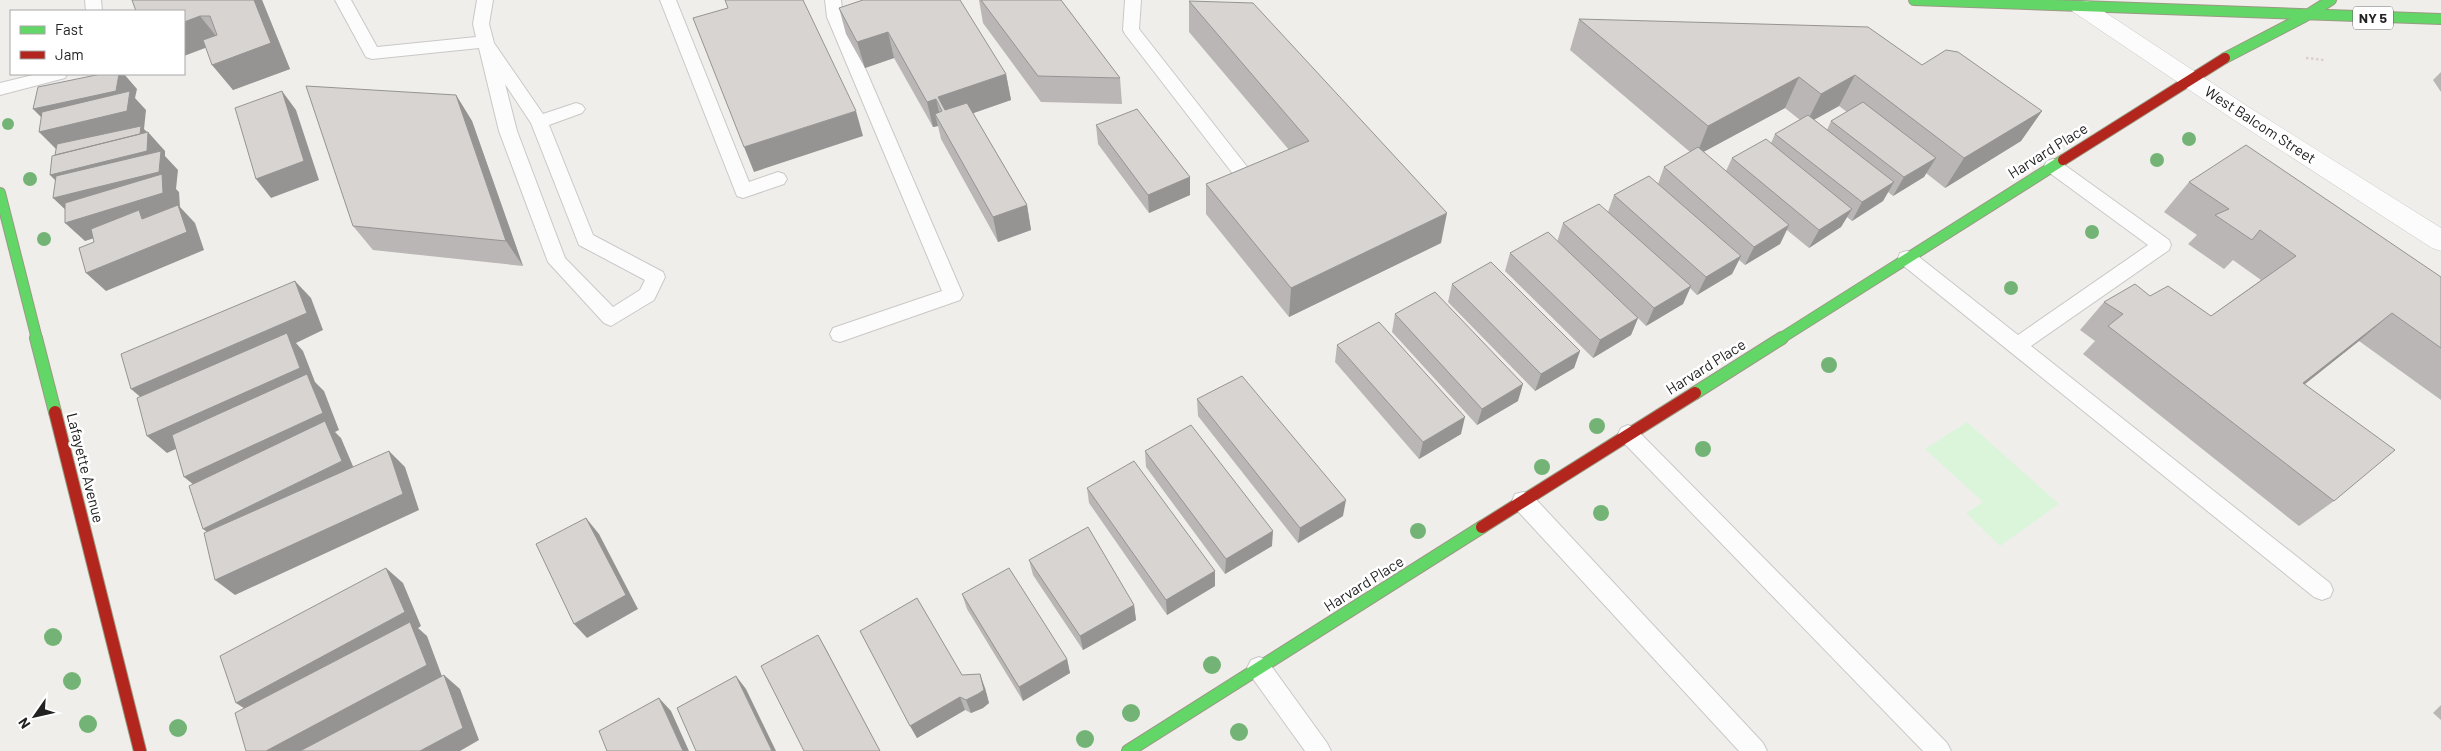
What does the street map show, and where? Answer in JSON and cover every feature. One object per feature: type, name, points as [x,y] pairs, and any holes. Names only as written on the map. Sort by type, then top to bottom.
[{"type":"street","name":"NY 5","points":[[1914,0],[2233,11],[2304,17],[2441,20]]},
{"type":"street","name":"Harvard Place","points":[[1128,751],[2190,79],[2226,57],[2304,17],[2332,0]]},
{"type":"street","name":"West Balcom Street","points":[[2080,6],[2441,241]]},
{"type":"street","name":"Lafayette Avenue","points":[[0,193],[140,751]]},
{"type":"lane","points":[[343,0],[372,53],[485,42]]},
{"type":"lane","points":[[485,0],[481,24],[485,42],[508,131],[558,262],[611,318],[647,295],[656,277],[586,240],[539,122],[485,42]]},
{"type":"lane","points":[[668,0],[743,191],[778,179]]},
{"type":"lane","points":[[833,0],[835,17],[953,295],[840,334]]},
{"type":"lane","points":[[1133,0],[1131,30],[1246,178]]},
{"type":"lane","points":[[0,89],[55,75]]},
{"type":"lane","points":[[539,122],[576,109]]},
{"type":"lane","points":[[2017,346],[2162,244],[2053,166]]},
{"type":"lane","points":[[1907,258],[2322,590]]},
{"type":"lane","points":[[1628,434],[1939,751]]},
{"type":"lane","points":[[1523,501],[1755,751]]},
{"type":"lane","points":[[1260,668],[1319,751]]},
{"type":"path","points":[[2306,58],[2324,60]]},
{"type":"green space","points":[[1967,422],[2059,504],[2000,546],[1966,513],[1983,502],[1925,449]]},
{"type":"building","points":[[132,0],[254,0],[271,43],[212,65],[203,40],[217,35],[210,16],[200,16],[185,22],[185,10],[136,10]]},
{"type":"building","points":[[725,0],[803,0],[856,111],[744,147],[693,18],[728,8]]},
{"type":"building","points":[[863,0],[960,0],[1006,74],[938,97],[945,110],[967,103],[1027,205],[993,217],[935,114],[942,111],[936,99],[927,102],[888,32],[857,42],[839,8]]},
{"type":"building","points":[[981,0],[1061,0],[1120,78],[1038,76]]},
{"type":"building","points":[[1189,1],[1253,3],[1447,213],[1291,288],[1206,184],[1309,141]]},
{"type":"building","points":[[1579,19],[1868,27],[1922,65],[1946,50],[1958,52],[2042,111],[1964,158],[1855,75],[1821,94],[1799,77],[1708,126]]},
{"type":"building","points":[[96,75],[119,75],[116,91],[33,109],[38,87]]},
{"type":"building","points":[[306,86],[456,95],[506,241],[353,226]]},
{"type":"building","points":[[130,91],[127,111],[39,132],[42,112]]},
{"type":"building","points":[[282,91],[304,161],[256,179],[235,108]]},
{"type":"building","points":[[1863,102],[1936,158],[1904,177],[1831,121]]},
{"type":"building","points":[[1137,109],[1190,177],[1148,195],[1096,125]]},
{"type":"building","points":[[1808,115],[1894,182],[1862,202],[1775,134]]},
{"type":"building","points":[[141,126],[140,134],[55,155],[57,144]]},
{"type":"building","points":[[148,132],[147,151],[50,175],[52,156]]},
{"type":"building","points":[[1766,139],[1852,209],[1819,230],[1732,158]]},
{"type":"building","points":[[2246,145],[2441,277],[2441,348],[2392,313],[2303,383],[2395,450],[2334,501],[2108,326],[2123,314],[2104,302],[2135,284],[2150,296],[2168,286],[2211,316],[2296,256],[2260,230],[2252,240],[2215,215],[2229,209],[2189,182]]},
{"type":"building","points":[[1698,147],[1789,225],[1754,247],[1664,167]]},
{"type":"building","points":[[161,151],[159,172],[53,198],[56,176]]},
{"type":"building","points":[[162,174],[163,193],[65,223],[65,203]]},
{"type":"building","points":[[1649,176],[1741,256],[1706,277],[1614,195]]},
{"type":"building","points":[[1599,204],[1691,286],[1654,308],[1563,223]]},
{"type":"building","points":[[178,205],[187,232],[86,273],[79,248],[94,242],[91,229],[139,210],[142,219]]},
{"type":"building","points":[[1548,232],[1638,318],[1600,340],[1510,253]]},
{"type":"building","points":[[1491,262],[1580,351],[1541,374],[1452,284]]},
{"type":"building","points":[[295,281],[307,313],[131,389],[121,354]]},
{"type":"building","points":[[1435,292],[1523,384],[1482,409],[1395,314]]},
{"type":"building","points":[[1379,322],[1465,417],[1423,442],[1337,345]]},
{"type":"building","points":[[287,333],[300,368],[147,436],[137,398]]},
{"type":"building","points":[[307,374],[323,413],[184,477],[172,435]]},
{"type":"building","points":[[1242,376],[1346,500],[1300,528],[1197,399]]},
{"type":"building","points":[[325,421],[342,461],[203,529],[189,486]]},
{"type":"building","points":[[1191,425],[1273,531],[1226,559],[1145,451]]},
{"type":"building","points":[[389,451],[403,494],[215,580],[204,533]]},
{"type":"building","points":[[1134,461],[1215,571],[1166,600],[1087,488]]},
{"type":"building","points":[[586,518],[626,595],[574,624],[536,544]]},
{"type":"building","points":[[1088,527],[1134,605],[1080,636],[1029,560]]},
{"type":"building","points":[[386,568],[405,612],[236,703],[220,656]]},
{"type":"building","points":[[1009,568],[1067,659],[1019,687],[962,594]]},
{"type":"building","points":[[917,598],[962,675],[980,674],[984,690],[966,700],[960,697],[910,726],[860,631]]},
{"type":"building","points":[[410,622],[427,665],[266,751],[246,751],[235,713]]},
{"type":"building","points":[[818,635],[880,751],[804,751],[761,666]]},
{"type":"building","points":[[444,675],[463,728],[420,751],[300,751]]},
{"type":"building","points":[[736,676],[772,751],[696,751],[677,708]]},
{"type":"building","points":[[659,698],[683,751],[607,751],[599,731]]},
{"type":"traffic: fast","points":[[1914,0],[2441,19]]},
{"type":"traffic: fast","points":[[2225,58],[2304,17],[2331,0]]},
{"type":"traffic: fast","points":[[1695,393],[2063,160]]},
{"type":"traffic: fast","points":[[0,193],[55,412]]},
{"type":"traffic: fast","points":[[1128,751],[1482,527]]},
{"type":"traffic: jam","points":[[2063,160],[2225,58]]},
{"type":"traffic: jam","points":[[1482,527],[1695,393]]},
{"type":"traffic: jam","points":[[55,412],[140,751]]}]
